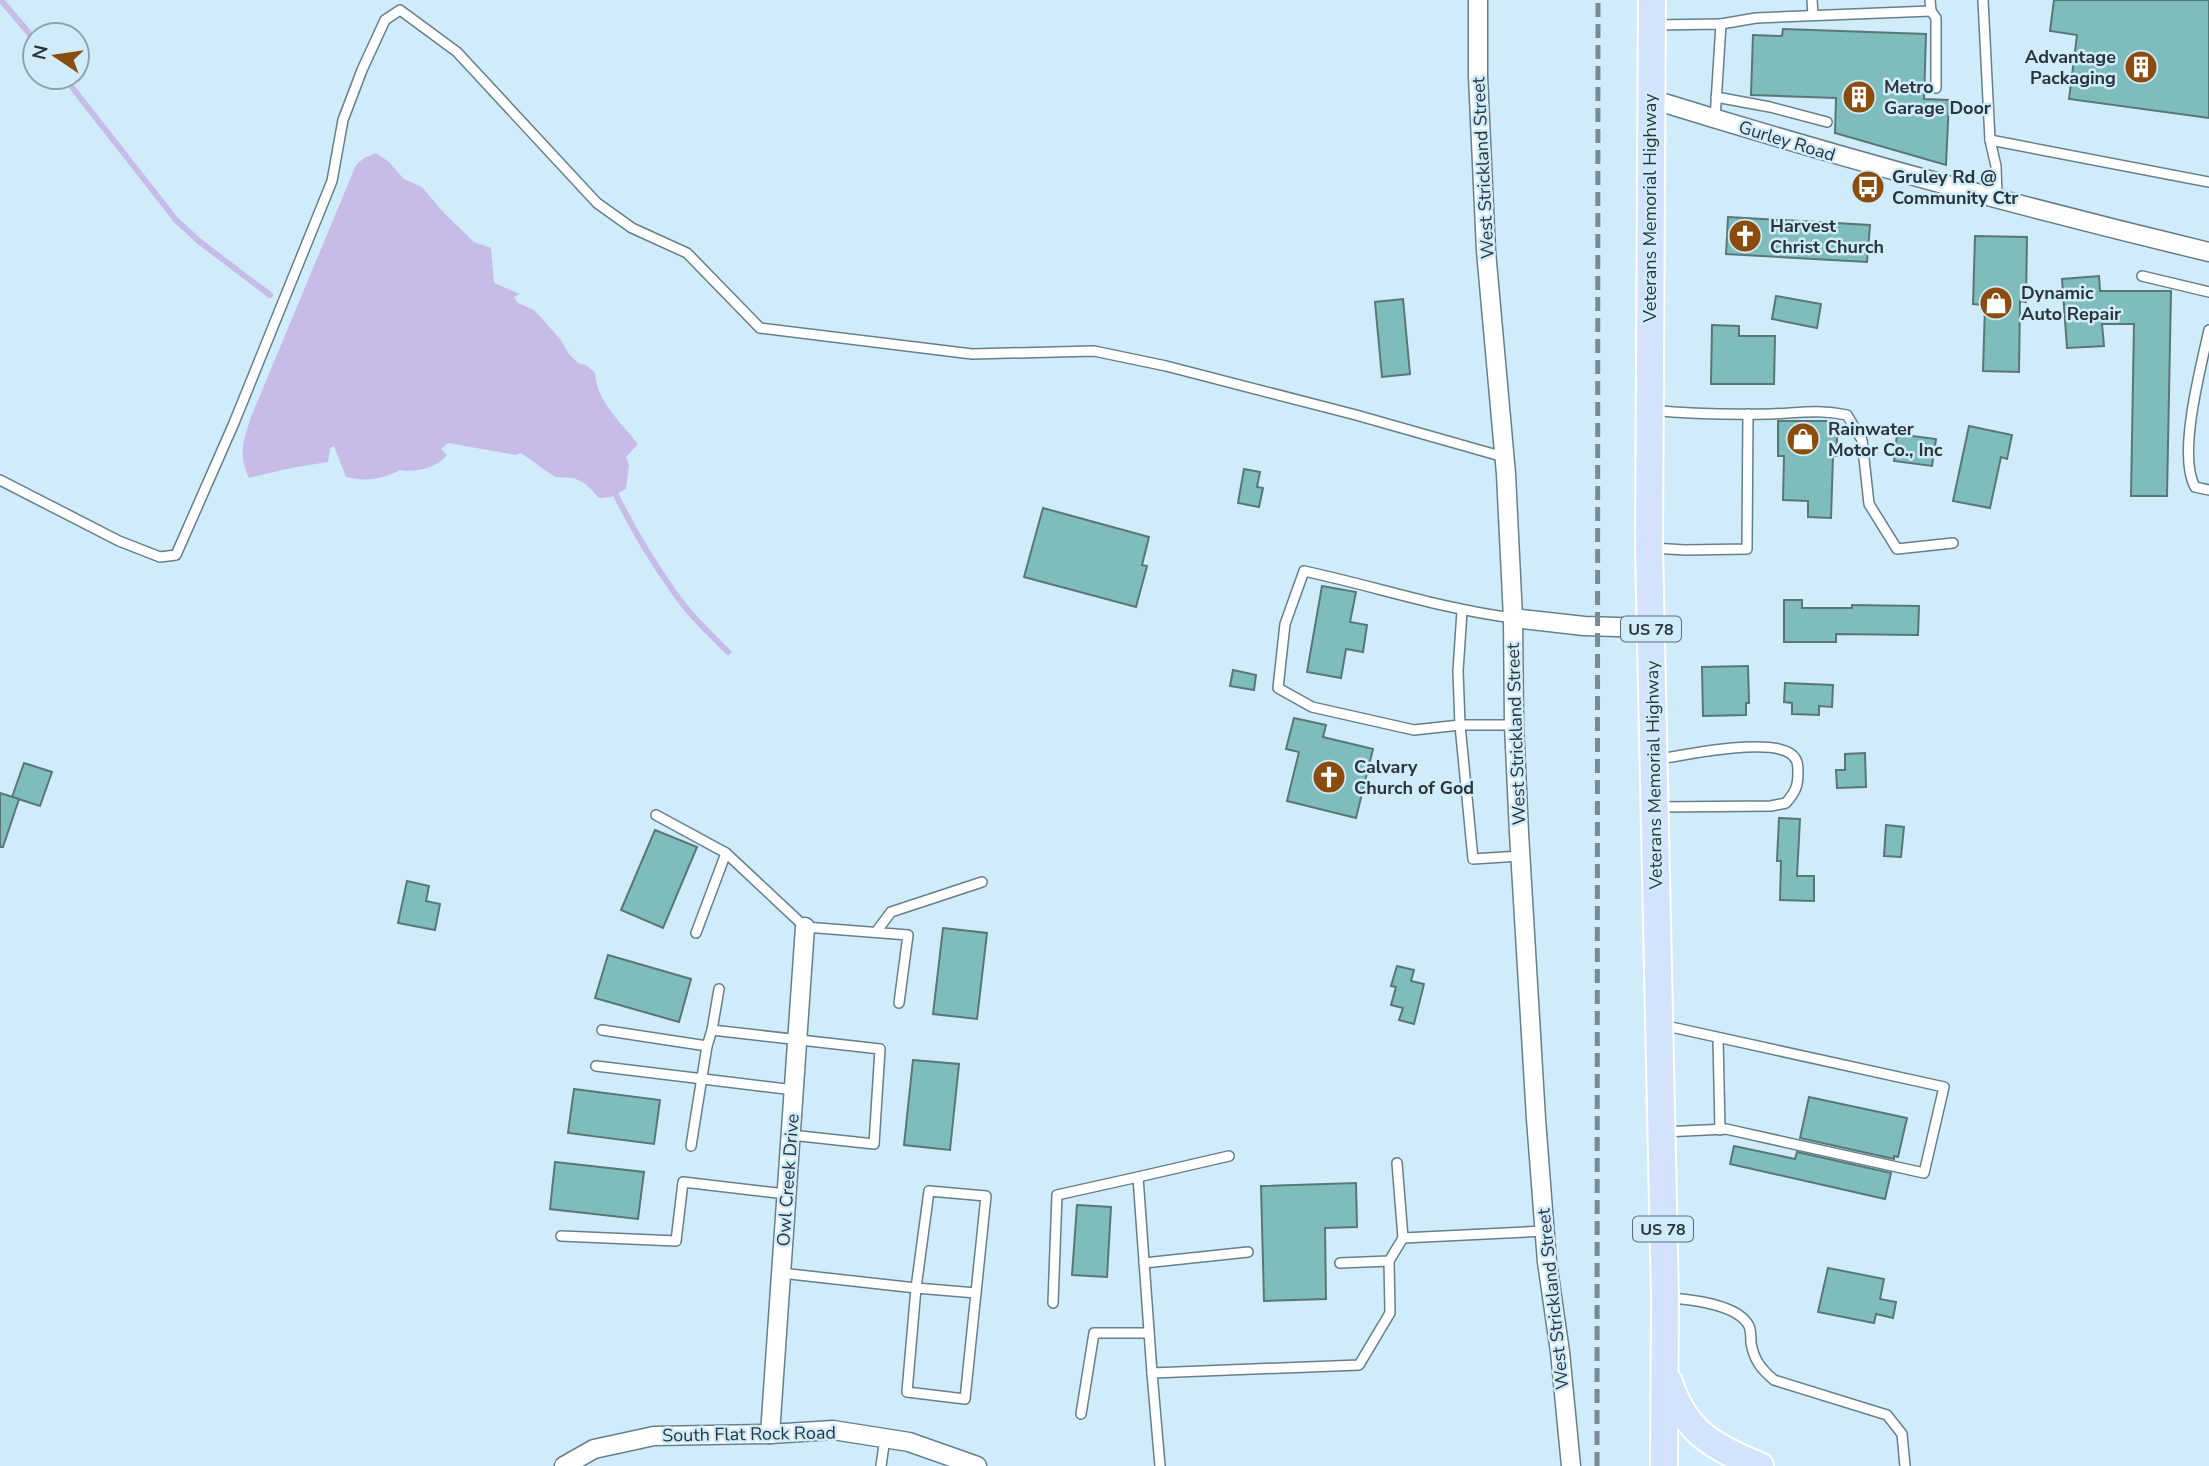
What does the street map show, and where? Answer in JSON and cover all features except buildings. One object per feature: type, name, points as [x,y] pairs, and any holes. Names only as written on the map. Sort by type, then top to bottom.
[{"type":"main road","name":"Veterans Memorial Highway","points":[[1652,12],[1649,547],[1664,1298],[1664,1466]]},
{"type":"main road","points":[[1664,1367],[1676,1403],[1686,1421],[1707,1440],[1760,1466]]},
{"type":"street","name":"West Strickland Street","points":[[1478,0],[1478,76],[1486,251],[1504,457],[1513,618],[1514,725],[1520,856],[1544,1231],[1571,1466]]},
{"type":"street","name":"Gurley Road","points":[[1651,99],[1824,152],[2209,252]]},
{"type":"street","points":[[1513,618],[1584,626],[1651,628]]},
{"type":"street","name":"Owl Creek Drive","points":[[770,1434],[805,927]]},
{"type":"street","name":"South Flat Rock Road","points":[[564,1466],[594,1449],[654,1436],[833,1430],[909,1442],[978,1466]]},
{"type":"lane","points":[[1812,0],[1813,15]]},
{"type":"lane","points":[[1930,0],[1931,10],[1936,18],[1936,88]]},
{"type":"lane","points":[[1983,0],[1990,140],[1996,166],[1997,199]]},
{"type":"lane","points":[[0,480],[119,541],[160,557],[176,555],[234,423],[332,181],[343,120],[362,70],[385,20],[400,10],[457,52],[597,203],[632,228],[687,253],[760,328],[972,354],[1094,351],[1166,366],[1315,404],[1504,457]]},
{"type":"lane","points":[[1652,12],[1721,24],[1756,18],[1931,10]]},
{"type":"lane","points":[[1715,119],[1721,24]]},
{"type":"lane","points":[[1716,97],[1770,107],[1827,122]]},
{"type":"lane","points":[[1990,140],[2209,182]]},
{"type":"lane","points":[[2142,276],[2209,292]]},
{"type":"lane","points":[[2209,330],[2191,411],[2189,477],[2195,487],[2209,490]]},
{"type":"lane","points":[[1650,410],[1689,414],[1825,410],[1847,415],[1862,440],[1869,504],[1897,549],[1953,543]]},
{"type":"lane","points":[[1649,547],[1685,550],[1747,549],[1748,414]]},
{"type":"lane","points":[[1513,618],[1462,611],[1304,571],[1285,624],[1278,688],[1312,707],[1414,730],[1514,725]]},
{"type":"lane","points":[[1462,611],[1458,671],[1460,726],[1473,859],[1520,856]]},
{"type":"lane","points":[[1653,760],[1706,751],[1754,747],[1773,748],[1790,753],[1798,763],[1798,789],[1786,803],[1771,806],[1654,807]]},
{"type":"lane","points":[[656,815],[726,853],[805,927],[908,934],[900,1003]]},
{"type":"lane","points":[[696,933],[726,853]]},
{"type":"lane","points":[[876,932],[891,912],[982,883]]},
{"type":"lane","points":[[691,1146],[719,989]]},
{"type":"lane","points":[[1659,1025],[1944,1087],[1924,1173],[1720,1130],[1661,1132]]},
{"type":"lane","points":[[602,1030],[707,1046]]},
{"type":"lane","points":[[712,1030],[880,1049],[874,1144],[790,1135]]},
{"type":"lane","points":[[1718,1038],[1720,1130]]},
{"type":"lane","points":[[596,1066],[794,1090]]},
{"type":"lane","points":[[1053,1303],[1057,1195],[1229,1156]]},
{"type":"lane","points":[[1152,1373],[1359,1364],[1390,1313],[1389,1261],[1403,1238],[1397,1163]]},
{"type":"lane","points":[[1138,1177],[1160,1466]]},
{"type":"lane","points":[[561,1236],[676,1241],[683,1182],[786,1194]]},
{"type":"lane","points":[[929,1191],[986,1196],[965,1399],[907,1392],[916,1288],[929,1191]]},
{"type":"lane","points":[[1403,1238],[1544,1231]]},
{"type":"lane","points":[[1143,1263],[1248,1252]]},
{"type":"lane","points":[[1340,1263],[1389,1261]]},
{"type":"lane","points":[[781,1273],[976,1293]]},
{"type":"lane","points":[[1664,1298],[1718,1306],[1740,1315],[1749,1327],[1753,1356],[1760,1368],[1774,1380],[1887,1415],[1902,1434],[1905,1466]]},
{"type":"lane","points":[[1081,1414],[1094,1333],[1149,1333]]},
{"type":"lane","points":[[881,1466],[885,1438]]},
{"type":"shaded area","points":[[376,153],[389,162],[404,179],[422,187],[474,242],[491,248],[494,283],[520,294],[514,297],[518,303],[534,310],[561,340],[569,354],[595,373],[605,402],[638,444],[626,457],[629,465],[626,489],[611,497],[599,498],[586,484],[574,478],[555,477],[521,453],[515,455],[448,443],[441,449],[447,455],[432,466],[419,470],[400,470],[374,479],[346,477],[334,446],[330,448],[328,462],[249,478],[243,447],[251,417],[356,165]]},
{"type":"waterway","points":[[1,0],[21,24]]},
{"type":"waterway","points":[[75,91],[176,220],[200,242],[270,295]]},
{"type":"waterway","points":[[616,495],[674,592],[728,652]]},
{"type":"railway","points":[[1597,1466],[1598,0]]},
{"type":"place","name":"Advantage Packaging","points":[[2141,67]]},
{"type":"place","name":"Metro Garage Door","points":[[1859,97]]},
{"type":"place","name":"Gruley Rd @ Community Ctr","points":[[1868,187]]},
{"type":"place","name":"Harvest Christ Church","points":[[1745,236]]},
{"type":"place","name":"Dynamic Auto Repair","points":[[1996,303]]},
{"type":"place","name":"Rainwater Motor Co., Inc","points":[[1803,439]]},
{"type":"place","name":"Calvary Church of God","points":[[1329,777]]}]
